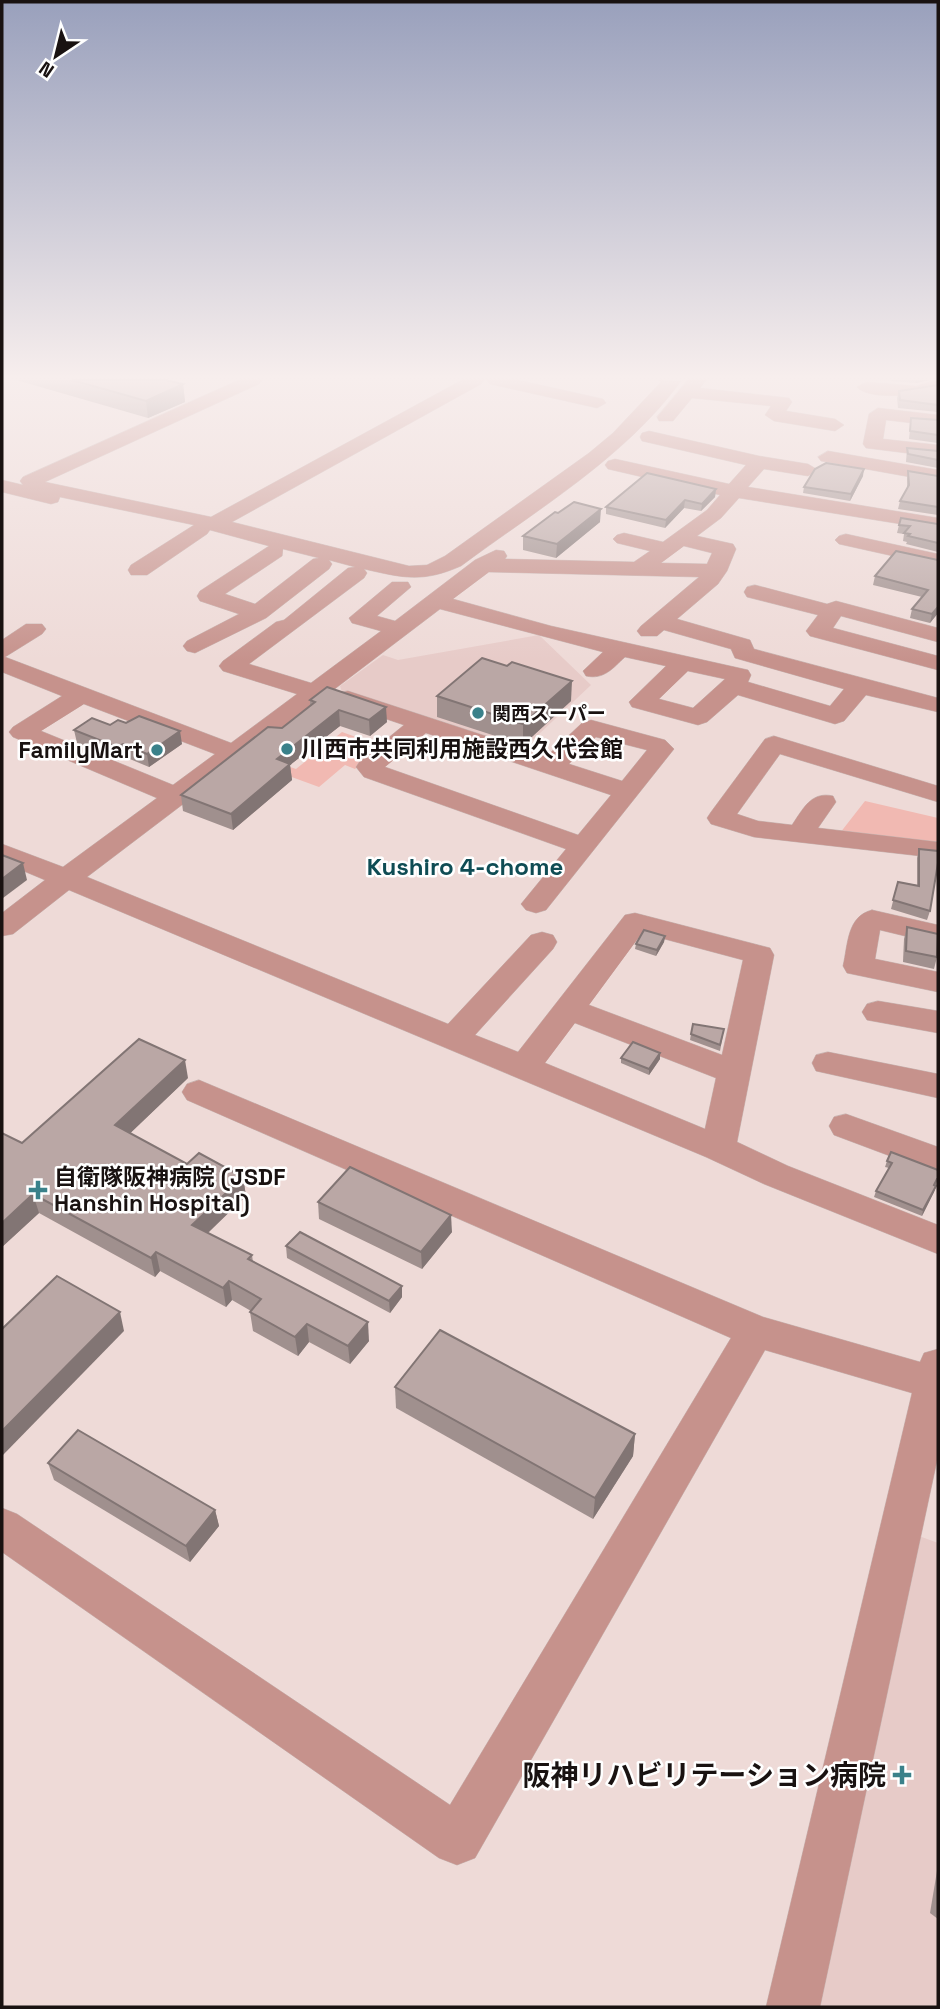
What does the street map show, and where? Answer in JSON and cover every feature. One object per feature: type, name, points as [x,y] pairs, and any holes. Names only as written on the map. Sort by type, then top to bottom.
[{"type":"street","points":[[46,474],[30,481],[38,486],[206,527],[409,573],[430,571],[453,561],[573,474]]},
{"type":"street","points":[[139,570],[206,527],[303,474]]},
{"type":"street","points":[[2,927],[318,690],[425,614],[483,565],[603,474]]},
{"type":"street","points":[[655,474],[733,491],[938,524]]},
{"type":"street","points":[[638,570],[714,514],[748,474]]},
{"type":"street","points":[[835,478],[938,495]]},
{"type":"street","points":[[2,486],[206,527],[274,551],[400,587],[425,614]]},
{"type":"street","points":[[13,507],[34,494]]},
{"type":"street","points":[[595,671],[661,622],[710,579],[724,549],[626,538]]},
{"type":"street","points":[[846,540],[938,560]]},
{"type":"street","points":[[258,613],[208,596],[274,551]]},
{"type":"street","points":[[195,646],[258,613],[321,565]]},
{"type":"street","points":[[483,565],[716,571]]},
{"type":"street","points":[[356,573],[231,666],[422,723],[628,792]]},
{"type":"street","points":[[400,587],[360,618],[425,614],[624,650],[739,675],[734,686],[698,717],[641,702],[683,663]]},
{"type":"street","points":[[755,592],[938,663]]},
{"type":"street","points":[[781,621],[825,621],[836,608],[938,635]]},
{"type":"street","points":[[661,622],[742,645],[743,653],[938,705]]},
{"type":"street","points":[[2,651],[34,629]]},
{"type":"street","points":[[2,664],[235,753]]},
{"type":"street","points":[[734,686],[835,716],[860,686]]},
{"type":"street","points":[[82,694],[22,732],[176,796]]},
{"type":"street","points":[[422,723],[369,767],[373,771],[584,846]]},
{"type":"street","points":[[536,905],[661,749],[656,745],[591,728],[552,766]]},
{"type":"street","points":[[748,735],[938,794]]},
{"type":"street","points":[[774,744],[718,821],[754,829],[938,850]]},
{"type":"street","points":[[799,834],[824,802]]},
{"type":"street","points":[[2,852],[938,1240]]},
{"type":"street","points":[[938,934],[872,919],[867,923],[858,966],[938,982]]},
{"type":"street","points":[[524,1068],[635,922],[759,955],[718,1148]]},
{"type":"street","points":[[453,1038],[537,956]]},
{"type":"street","points":[[569,1009],[734,1072]]},
{"type":"street","points":[[878,1012],[938,1021]]},
{"type":"street","points":[[828,1063],[938,1086]]},
{"type":"street","points":[[199,1093],[755,1331],[895,1370],[937,1375],[928,1464],[793,2007]]},
{"type":"street","points":[[846,1126],[938,1161]]},
{"type":"street","points":[[2,1528],[457,1840],[755,1331]]},
{"type":"shaded area","points":[[539,635],[591,685],[520,752],[342,692],[340,686],[383,655],[398,660]]},
{"type":"shaded area","points":[[342,732],[381,746],[355,769],[345,765],[319,787],[245,760],[253,754],[296,769]]},
{"type":"shaded area","points":[[865,801],[938,818],[938,845],[840,833]]},
{"type":"shaded area","name":"阪神リハビリテーション病院","points":[[919,1536],[938,1543],[938,2007],[813,2007]]},
{"type":"building","points":[[646,474],[716,489],[702,504],[685,500],[666,520],[606,507]]},
{"type":"building","points":[[812,474],[862,474],[851,494],[804,487]]},
{"type":"building","points":[[908,474],[938,476],[938,507],[900,501],[909,485]]},
{"type":"building","points":[[574,502],[601,509],[557,544],[523,536],[555,512],[558,513]]},
{"type":"building","points":[[901,518],[938,524],[938,543],[908,536],[910,534],[904,533],[910,526],[899,525]]},
{"type":"building","points":[[896,551],[938,560],[938,607],[932,614],[912,609],[928,590],[875,576]]},
{"type":"building","points":[[482,658],[507,666],[512,662],[572,681],[523,724],[437,696]]},
{"type":"building","points":[[327,687],[386,707],[369,720],[339,710],[277,759],[290,764],[231,814],[181,795],[268,727],[282,728],[315,702],[310,700]]},
{"type":"building","points":[[139,716],[180,731],[147,754],[123,744],[117,747],[74,730],[92,718],[110,725],[118,720],[126,723]]},
{"type":"building","points":[[919,849],[938,851],[930,911],[893,900],[898,882],[919,886]]},
{"type":"building","points":[[2,855],[23,863],[2,879]]},
{"type":"building","points":[[907,927],[938,934],[937,957],[906,951]]},
{"type":"building","points":[[644,930],[665,936],[657,950],[636,944]]},
{"type":"building","points":[[693,1024],[724,1029],[720,1045],[691,1034]]},
{"type":"building","points":[[139,1039],[185,1060],[115,1125],[187,1164],[199,1153],[243,1177],[192,1225],[252,1255],[248,1259],[368,1322],[348,1346],[307,1324],[295,1337],[250,1312],[261,1299],[229,1281],[223,1288],[156,1252],[151,1258],[33,1194],[2,1223],[2,1133],[22,1143]]},
{"type":"building","points":[[633,1042],[660,1053],[649,1069],[621,1058]]},
{"type":"building","points":[[891,1152],[938,1170],[938,1179],[934,1185],[936,1186],[923,1210],[876,1191],[892,1163],[887,1161]]},
{"type":"building","points":[[350,1167],[451,1215],[421,1252],[318,1202]]},
{"type":"building","points":[[300,1232],[402,1286],[389,1301],[286,1246]]},
{"type":"building","points":[[57,1276],[120,1312],[2,1431],[2,1329]]},
{"type":"building","points":[[440,1330],[635,1434],[595,1498],[395,1387]]},
{"type":"building","points":[[78,1430],[215,1510],[186,1546],[48,1463]]},
{"type":"place","name":"関西スーパー","points":[[478,713]]},
{"type":"place","name":"川西市共同利用施設西久代会館","points":[[287,749]]},
{"type":"place","name":"FamilyMart","points":[[157,750]]},
{"type":"place","name":"自衛隊阪神病院 (JSDF Hanshin Hospital)","points":[[38,1190]]},
{"type":"place","name":"阪神リハビリテーション病院","points":[[902,1775]]},
{"type":"district","name":"Kushiro 4-chome","points":[[465,867]]}]
